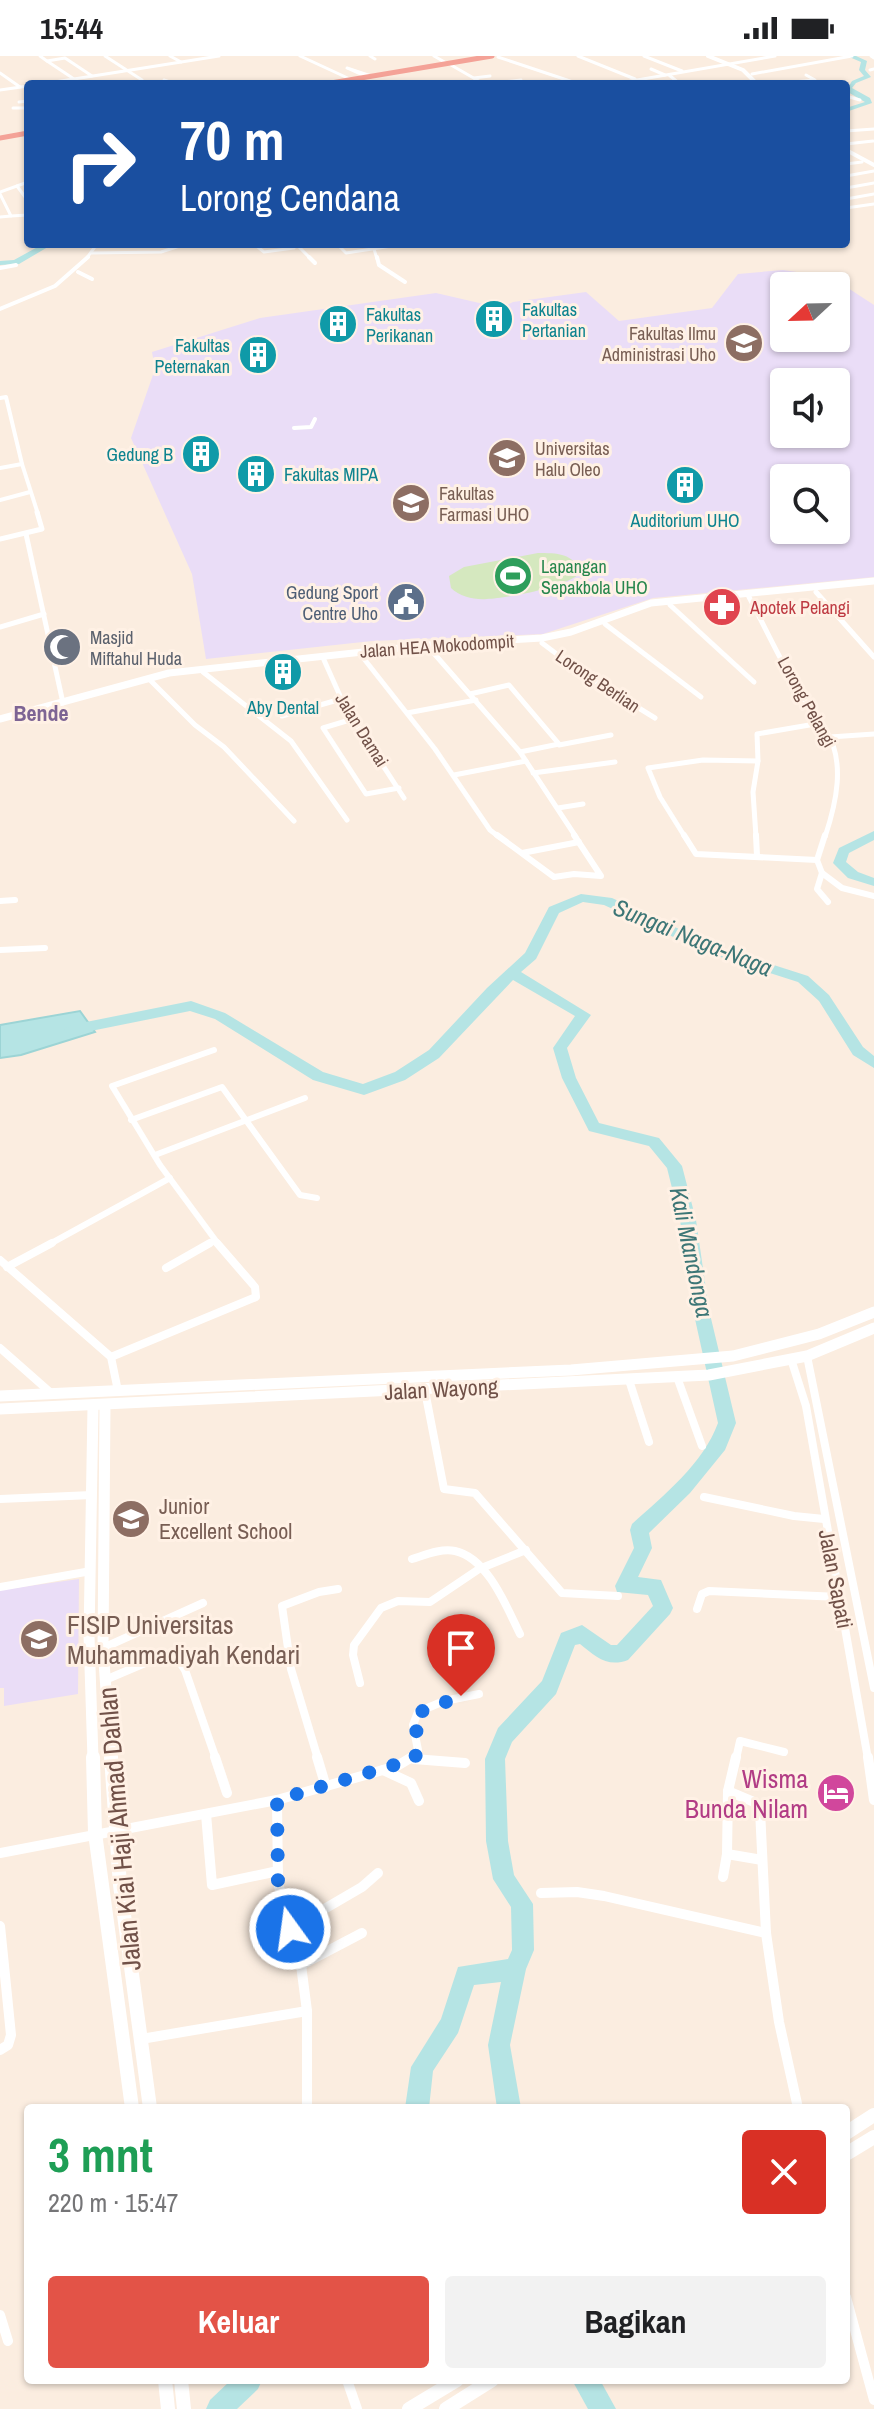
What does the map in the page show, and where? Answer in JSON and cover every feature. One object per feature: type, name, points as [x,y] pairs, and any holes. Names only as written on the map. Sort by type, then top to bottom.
[{"type":"highway","points":[[352,80],[497,56]]},
{"type":"highway","points":[[360,80],[428,68]]},
{"type":"highway","points":[[0,139],[24,135]]},
{"type":"street","points":[[40,56],[74,79]]},
{"type":"street","points":[[105,56],[142,80]]},
{"type":"street","points":[[171,57],[180,56]]},
{"type":"street","points":[[70,80],[219,56]]},
{"type":"street","points":[[300,56],[352,80]]},
{"type":"street","points":[[370,56],[375,59]]},
{"type":"street","points":[[434,56],[477,80]]},
{"type":"street","points":[[497,56],[567,80]]},
{"type":"street","points":[[578,56],[634,80]]},
{"type":"street","points":[[644,56],[686,73]]},
{"type":"street","points":[[710,56],[735,65],[752,74],[756,80]]},
{"type":"street","points":[[649,80],[775,56]]},
{"type":"street","points":[[752,74],[851,56]]},
{"type":"street","points":[[171,57],[181,62]]},
{"type":"street","points":[[47,61],[65,58],[92,76]]},
{"type":"street","points":[[192,60],[197,67]]},
{"type":"street","points":[[735,65],[755,80]]},
{"type":"street","points":[[651,69],[674,80]]},
{"type":"street","points":[[0,73],[20,87]]},
{"type":"street","points":[[806,75],[815,80]]},
{"type":"street","points":[[474,78],[490,76]]},
{"type":"street","points":[[799,76],[805,80]]},
{"type":"street","points":[[0,90],[24,86]]},
{"type":"street","points":[[850,97],[860,100]]},
{"type":"street","points":[[19,102],[24,101]]},
{"type":"street","points":[[13,108],[24,108]]},
{"type":"street","points":[[850,131],[874,129]]},
{"type":"street","points":[[850,148],[873,141]]},
{"type":"street","points":[[850,152],[874,167]]},
{"type":"street","points":[[850,152],[874,167]]},
{"type":"street","points":[[850,164],[862,162]]},
{"type":"street","points":[[850,175],[874,167]]},
{"type":"street","points":[[11,216],[0,193],[24,183]]},
{"type":"street","points":[[850,187],[874,183]]},
{"type":"street","points":[[17,186],[24,194]]},
{"type":"street","points":[[850,198],[874,194]]},
{"type":"street","points":[[850,207],[874,204]]},
{"type":"street","points":[[0,217],[24,215]]},
{"type":"street","points":[[0,309],[37,296],[78,272],[94,248]]},
{"type":"street","points":[[91,253],[164,252],[175,248]]},
{"type":"street","points":[[259,248],[264,252],[285,248]]},
{"type":"street","points":[[297,248],[315,263]]},
{"type":"street","points":[[341,248],[346,253],[380,248]]},
{"type":"street","points":[[374,249],[379,265],[405,282]]},
{"type":"street","points":[[0,268],[16,265]]},
{"type":"street","points":[[78,272],[92,279]]},
{"type":"street","points":[[0,398],[6,397],[42,529],[0,539]]},
{"type":"street","points":[[294,428],[311,427],[315,419]]},
{"type":"street","points":[[0,468],[22,464]]},
{"type":"street","points":[[0,500],[30,492]]},
{"type":"street","points":[[26,534],[63,703]]},
{"type":"street","name":"Jalan HEA Mokodompit","points":[[0,721],[150,677],[542,638],[571,632],[651,603],[874,584]]},
{"type":"street","name":"Jalan HEA Mokodompit","points":[[0,721],[151,681],[239,666],[429,648],[542,643],[563,640],[602,622],[670,605],[732,596],[816,592],[858,585]]},
{"type":"street","points":[[816,592],[874,657]]},
{"type":"street","name":"Lorong Pelangi","points":[[749,597],[801,695],[830,737],[838,766],[833,814],[817,860]]},
{"type":"street","points":[[670,605],[754,682]]},
{"type":"street","points":[[0,627],[44,614]]},
{"type":"street","points":[[602,622],[701,697]]},
{"type":"street","name":"Lorong Berlian","points":[[542,643],[655,718]]},
{"type":"street","points":[[361,655],[454,775],[490,830],[554,877],[574,874],[601,876],[520,752],[429,648]]},
{"type":"street","name":"Jalan Damai","points":[[324,660],[341,699],[404,798]]},
{"type":"street","points":[[203,672],[291,741],[347,820]]},
{"type":"street","points":[[151,681],[187,718],[224,747],[294,821]]},
{"type":"street","points":[[470,694],[509,685],[546,725],[559,745]]},
{"type":"street","points":[[282,716],[341,699]]},
{"type":"street","points":[[407,713],[476,700]]},
{"type":"street","points":[[353,719],[323,728],[343,762],[366,794],[399,788]]},
{"type":"street","points":[[757,856],[753,792],[758,761],[757,734],[821,723]]},
{"type":"street","points":[[830,737],[874,734]]},
{"type":"street","points":[[520,752],[611,735]]},
{"type":"street","points":[[758,761],[703,760],[648,768],[660,797],[692,850],[711,856],[817,860],[822,873],[842,888],[874,896]]},
{"type":"street","points":[[454,775],[526,761]]},
{"type":"street","points":[[533,773],[615,762]]},
{"type":"street","points":[[558,808],[583,804]]},
{"type":"street","points":[[522,853],[579,842]]},
{"type":"street","points":[[822,873],[817,889],[828,902]]},
{"type":"street","points":[[0,901],[15,900]]},
{"type":"street","points":[[0,950],[45,948]]},
{"type":"street","points":[[111,1357],[256,1297],[255,1287],[213,1241],[131,1120],[112,1085],[214,1050]]},
{"type":"street","points":[[131,1120],[222,1087],[300,1195],[317,1198]]},
{"type":"street","points":[[155,1155],[305,1098]]},
{"type":"street","points":[[7,1267],[170,1178]]},
{"type":"street","points":[[166,1268],[213,1241]]},
{"type":"street","points":[[0,1260],[111,1357],[118,1393]]},
{"type":"street","name":"Jalan Wayong","points":[[0,1396],[118,1393],[596,1368],[702,1359],[819,1334],[874,1312]]},
{"type":"street","name":"Jalan Wayong","points":[[0,1409],[99,1410],[709,1375],[807,1356],[874,1328]]},
{"type":"street","points":[[0,1348],[52,1395]]},
{"type":"street","name":"Jalan Sapati","points":[[807,1356],[874,1688]]},
{"type":"street","name":"Jalan Sapati","points":[[791,1359],[806,1406],[874,1800]]},
{"type":"street","points":[[677,1377],[702,1446]]},
{"type":"street","points":[[629,1380],[649,1442]]},
{"type":"street","points":[[308,1382],[308,1396]]},
{"type":"street","points":[[425,1391],[444,1488],[472,1491],[562,1593],[618,1596]]},
{"type":"street","name":"Jalan Kiai Haji Ahmad Dahlan","points":[[99,1410],[92,1495],[89,1636],[95,1833],[131,2104]]},
{"type":"street","name":"Jalan Kiai Haji Ahmad Dahlan","points":[[99,1410],[105,1680],[116,1830],[149,2104]]},
{"type":"street","points":[[0,1499],[92,1495]]},
{"type":"street","points":[[704,1497],[744,1503],[803,1518],[824,1519]]},
{"type":"street","points":[[360,1683],[353,1651],[359,1636],[371,1626],[381,1608],[398,1601],[430,1602],[479,1569],[526,1550]]},
{"type":"street","points":[[412,1559],[456,1551],[464,1554],[502,1597],[520,1634]]},
{"type":"street","points":[[0,1587],[91,1571]]},
{"type":"street","points":[[326,1787],[291,1669],[282,1609],[283,1604],[338,1589]]},
{"type":"street","points":[[697,1609],[702,1594],[709,1591],[839,1597]]},
{"type":"street","points":[[103,1648],[203,1603]]},
{"type":"street","points":[[105,1680],[164,1655],[177,1658],[185,1670],[227,1793]]},
{"type":"street","points":[[853,1669],[871,1670]]},
{"type":"street","points":[[414,1759],[418,1751],[415,1714],[461,1696],[479,1694]]},
{"type":"street","points":[[723,1877],[727,1854],[728,1791],[740,1741],[784,1752]]},
{"type":"street","points":[[0,1853],[277,1800],[414,1759],[465,1763]]},
{"type":"street","points":[[383,1770],[407,1778],[418,1791],[419,1801]]},
{"type":"street","points":[[728,1791],[754,1802],[760,1810],[766,1933],[779,2022],[797,2104]]},
{"type":"street","points":[[277,1800],[278,1883],[301,1965],[307,2011],[307,2104]]},
{"type":"street","points":[[206,1814],[212,1885],[278,1871]]},
{"type":"street","points":[[727,1854],[762,1860]]},
{"type":"street","points":[[290,1929],[362,1887],[378,1873]]},
{"type":"street","points":[[541,1893],[577,1892],[604,1896],[766,1933]]},
{"type":"street","points":[[0,1926],[11,2035],[8,2045],[0,2050]]},
{"type":"street","points":[[301,1965],[362,1933]]},
{"type":"street","points":[[141,2039],[307,2011]]},
{"type":"street","points":[[850,2130],[874,2115]]},
{"type":"street","points":[[850,2152],[874,2137]]},
{"type":"street","points":[[850,2312],[874,2400]]},
{"type":"street","points":[[0,2315],[8,2341]]},
{"type":"street","points":[[165,2384],[168,2409]]},
{"type":"street","points":[[181,2384],[184,2409]]},
{"type":"street","points":[[348,2384],[357,2409]]},
{"type":"street","points":[[409,2409],[450,2384]]},
{"type":"street","points":[[458,2384],[462,2398]]},
{"type":"street","points":[[446,2409],[485,2384]]},
{"type":"shaded area","name":"Universitas Halu Oleo","points":[[783,270],[797,272],[770,272],[770,352],[850,352],[850,289],[874,305],[874,577],[653,598],[543,634],[372,641],[206,659],[192,574],[131,438],[155,369],[152,352],[260,318],[436,293],[501,308],[513,302],[586,292],[619,321],[712,308],[738,274]]},
{"type":"shaded area","name":"FISIP Universitas Muhammadiyah Kendari","points":[[79,1579],[78,1694],[4,1706],[4,1688],[0,1688],[0,1590]]},
{"type":"green space","name":"Lapangan Sepakbola UHO","points":[[538,553],[569,558],[580,573],[550,587],[496,598],[473,598],[451,588],[449,576],[464,567]]},
{"type":"water","points":[[80,1011],[95,1032],[21,1055],[0,1058],[0,1025]]},
{"type":"waterway","points":[[850,56],[864,61],[862,70],[868,77],[850,87]]},
{"type":"waterway","points":[[850,90],[868,99],[869,103],[850,109]]},
{"type":"waterway","points":[[0,263],[16,262],[42,248]]},
{"type":"waterway","name":"Sungai Naga-Naga","points":[[874,835],[844,851],[839,863],[853,875],[874,882]]},
{"type":"waterway","name":"Sungai Naga-Naga","points":[[512,973],[531,956],[554,910],[581,898],[607,901],[713,950],[803,979],[824,998],[858,1051],[874,1063]]},
{"type":"waterway","name":"Sungai Naga-Naga","points":[[71,1030],[191,1006],[220,1016],[318,1076],[364,1090],[400,1076],[434,1054],[512,973]]},
{"type":"waterway","name":"Kali Mandonga","points":[[512,973],[584,1015],[560,1048],[569,1078],[594,1127],[654,1142],[674,1166],[688,1220],[701,1310],[727,1423],[719,1445],[684,1487],[639,1530],[643,1548],[624,1586],[654,1586],[663,1608],[621,1654],[607,1654],[582,1634],[568,1639],[549,1687],[505,1735],[495,1759],[497,1841],[504,1879],[522,1904],[523,1950],[515,1969]]},
{"type":"waterway","points":[[417,2104],[422,2067],[450,2025],[466,1975],[515,1969]]},
{"type":"waterway","points":[[508,2104],[499,2045],[515,1969]]},
{"type":"waterway","points":[[219,2409],[245,2384]]},
{"type":"waterway","points":[[587,2384],[603,2409]]},
{"type":"place","name":"Fakultas Pertanian","points":[[494,319]]},
{"type":"place","name":"Fakultas Perikanan","points":[[338,324]]},
{"type":"place","name":"Fakultas Ilmu Administrasi Uho","points":[[744,343]]},
{"type":"place","name":"Fakultas Peternakan","points":[[258,355]]},
{"type":"place","name":"Gedung B","points":[[201,454]]},
{"type":"place","name":"Universitas Halu Oleo","points":[[507,458]]},
{"type":"place","name":"Fakultas MIPA","points":[[256,474]]},
{"type":"place","name":"Auditorium UHO","points":[[685,485]]},
{"type":"place","name":"Fakultas Farmasi UHO","points":[[411,503]]},
{"type":"place","name":"Lapangan Sepakbola UHO","points":[[513,576]]},
{"type":"place","name":"Gedung Sport Centre Uho","points":[[406,602]]},
{"type":"place","name":"Apotek Pelangi","points":[[722,607]]},
{"type":"place","name":"Masjid Miftahul Huda","points":[[62,647]]},
{"type":"place","name":"Aby Dental","points":[[283,672]]},
{"type":"place","name":"Junior Excellent School","points":[[131,1519]]},
{"type":"place","name":"FISIP Universitas Muhammadiyah Kendari","points":[[39,1639]]},
{"type":"place","name":"Wisma Bunda Nilam","points":[[836,1793]]},
{"type":"district","name":"Bende","points":[[41,713]]},
{"type":"route","points":[[290,1929],[278,1883],[277,1800],[414,1759],[418,1753],[415,1714],[461,1696]]}]
